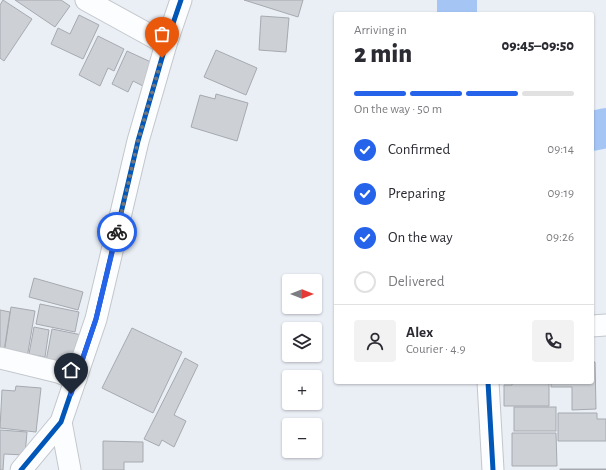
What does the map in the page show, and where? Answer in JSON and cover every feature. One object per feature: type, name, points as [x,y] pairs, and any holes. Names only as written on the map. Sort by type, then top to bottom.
[{"type":"street","points":[[86,0],[166,44]]},
{"type":"street","points":[[20,470],[61,422],[76,379],[96,319],[138,141],[166,44],[181,0]]},
{"type":"street","points":[[594,326],[606,325]]},
{"type":"street","points":[[0,358],[58,372],[76,379]]},
{"type":"street","points":[[488,384],[493,470]]},
{"type":"street","points":[[61,422],[70,470]]},
{"type":"building","points":[[3,0],[32,19],[4,61],[0,58],[0,5]]},
{"type":"building","points":[[15,0],[61,0],[70,6],[55,27]]},
{"type":"building","points":[[244,0],[303,0],[298,17]]},
{"type":"building","points":[[79,15],[99,25],[83,59],[51,44],[58,28],[70,34]]},
{"type":"building","points":[[261,16],[289,18],[286,52],[259,50]]},
{"type":"building","points":[[98,36],[124,49],[114,71],[108,68],[100,86],[79,75]]},
{"type":"building","points":[[216,50],[257,68],[246,95],[204,77]]},
{"type":"building","points":[[127,51],[153,63],[143,86],[133,81],[128,92],[112,84]]},
{"type":"building","points":[[216,94],[248,103],[237,141],[191,127],[200,95],[215,99]]},
{"type":"building","points":[[34,278],[83,292],[78,310],[29,297]]},
{"type":"building","points":[[40,304],[79,312],[75,332],[36,324]]},
{"type":"building","points":[[11,307],[35,311],[27,358],[4,354]]},
{"type":"building","points":[[0,310],[10,312],[4,351],[0,350]]},
{"type":"building","points":[[34,327],[49,330],[45,357],[29,354]]},
{"type":"building","points":[[132,328],[182,352],[153,413],[102,388]]},
{"type":"building","points":[[52,329],[82,335],[76,366],[46,361]]},
{"type":"building","points":[[185,358],[198,365],[174,415],[186,421],[174,447],[162,440],[159,446],[144,439]]},
{"type":"building","points":[[595,362],[596,409],[572,410],[572,387],[551,387],[551,384],[594,384]]},
{"type":"building","points":[[549,384],[549,406],[504,406],[504,385]]},
{"type":"building","points":[[16,386],[41,388],[36,432],[0,428],[2,390],[15,391]]},
{"type":"building","points":[[514,407],[556,407],[556,431],[514,431]]},
{"type":"building","points":[[558,413],[597,413],[597,419],[606,419],[606,441],[558,441]]},
{"type":"building","points":[[0,430],[27,432],[25,455],[4,454],[3,470],[0,470]]},
{"type":"building","points":[[512,433],[556,433],[557,466],[512,466]]},
{"type":"building","points":[[103,441],[143,442],[143,462],[124,462],[124,470],[103,470]]},
{"type":"building","points":[[606,469],[606,470],[560,470]]},
{"type":"waterway","points":[[457,0],[457,12]]},
{"type":"waterway","points":[[594,131],[606,128]]},
{"type":"cycle path","points":[[21,470],[61,422],[96,319],[138,141],[166,44],[181,0]]},
{"type":"cycle path","points":[[488,384],[493,470]]},
{"type":"way so far","points":[[117,232],[138,141],[162,58]]},
{"type":"route","points":[[71,394],[96,319],[117,232]]}]
